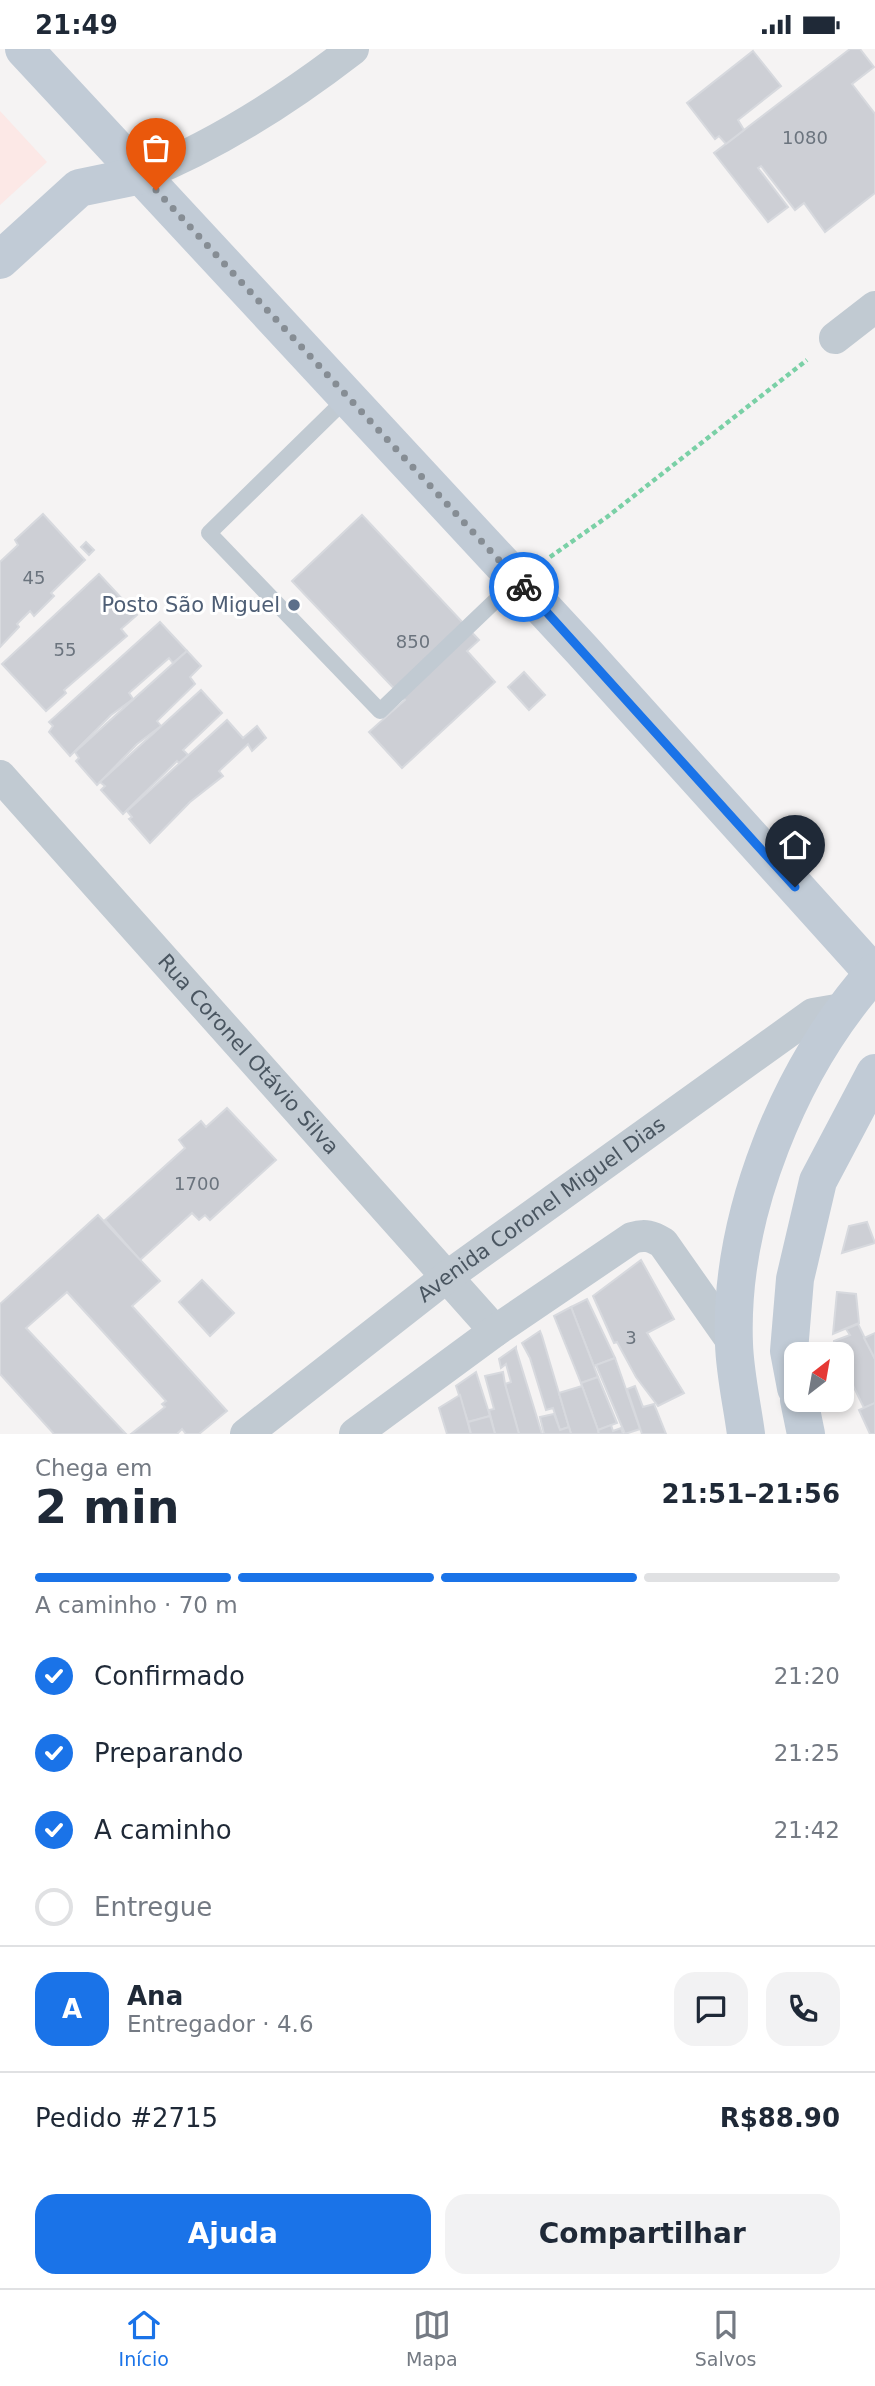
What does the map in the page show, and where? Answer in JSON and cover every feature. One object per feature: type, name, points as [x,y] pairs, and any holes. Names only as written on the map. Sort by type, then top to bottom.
[{"type":"main road","points":[[24,49],[517,580],[874,974],[848,1008],[802,1079],[762,1161],[739,1268],[734,1344],[746,1434]]},
{"type":"main road","points":[[0,260],[79,188],[142,176]]},
{"type":"main road","points":[[790,1342],[794,1279],[818,1181],[875,1073]]},
{"type":"main road","points":[[801,1412],[806,1434]]},
{"type":"street","points":[[142,176],[182,159],[263,115],[353,49]]},
{"type":"street","points":[[835,338],[875,307]]},
{"type":"street","name":"Rua Coronel Otávio Silva","points":[[0,776],[495,1331]]},
{"type":"street","name":"Avenida Coronel Miguel Dias","points":[[246,1434],[448,1276],[813,1014],[848,1008]]},
{"type":"street","points":[[355,1434],[495,1331],[632,1238],[642,1235],[652,1236],[663,1243],[734,1344]]},
{"type":"lane","points":[[348,397],[208,533],[380,711],[517,580]]},
{"type":"path","points":[[517,580],[607,517],[835,338]]},
{"type":"shaded area","points":[[0,111],[47,162],[0,205]]},
{"type":"building","points":[[850,49],[860,49],[874,67],[852,84],[875,114],[875,193],[825,232],[804,203],[795,210],[761,166],[758,168],[788,207],[768,222],[714,153]]},
{"type":"building","points":[[753,51],[781,86],[738,120],[744,130],[726,144],[719,136],[715,139],[687,103]]},
{"type":"building","points":[[43,514],[85,560],[51,593],[54,596],[34,616],[30,611],[17,624],[19,627],[0,647],[0,562],[18,545],[15,540]]},
{"type":"building","points":[[362,515],[479,640],[467,651],[495,682],[402,768],[369,732],[405,700],[292,581]]},
{"type":"building","points":[[86,542],[94,550],[89,555],[81,547]]},
{"type":"building","points":[[99,574],[137,615],[121,629],[127,636],[64,690],[66,693],[46,711],[2,664]]},
{"type":"building","points":[[160,622],[187,651],[173,663],[169,658],[129,693],[133,699],[111,715],[70,756],[49,732],[53,726],[49,722]]},
{"type":"building","points":[[187,651],[201,666],[190,677],[195,684],[157,721],[161,726],[137,744],[97,785],[76,761],[79,758],[75,752]]},
{"type":"building","points":[[524,672],[545,695],[529,710],[508,687]]},
{"type":"building","points":[[201,690],[222,713],[183,750],[188,755],[179,763],[177,761],[123,814],[101,790],[105,786],[100,782]]},
{"type":"building","points":[[227,720],[243,738],[257,726],[266,738],[252,751],[248,744],[219,771],[223,776],[190,802],[150,843],[129,819],[132,817],[127,811]]},
{"type":"building","points":[[227,1108],[276,1160],[210,1220],[205,1215],[199,1220],[192,1213],[140,1260],[105,1220],[185,1148],[179,1140],[201,1121],[206,1127]]},
{"type":"building","points":[[98,1215],[160,1281],[132,1306],[227,1411],[199,1434],[186,1434],[182,1429],[177,1434],[131,1434],[165,1407],[162,1404],[166,1401],[67,1292],[26,1328],[126,1434],[54,1434],[0,1374],[0,1304]]},
{"type":"building","points":[[867,1222],[875,1243],[842,1253],[849,1226]]},
{"type":"building","points":[[641,1260],[674,1319],[647,1333],[684,1393],[658,1406],[636,1377],[617,1342],[614,1343],[593,1296]]},
{"type":"building","points":[[202,1280],[234,1313],[210,1336],[179,1302]]},
{"type":"building","points":[[837,1292],[856,1294],[859,1323],[833,1334]]},
{"type":"building","points":[[587,1299],[615,1358],[594,1366],[571,1307]]},
{"type":"building","points":[[571,1307],[598,1377],[581,1383],[554,1316]]},
{"type":"building","points":[[858,1324],[875,1359],[875,1403],[864,1408],[854,1388],[854,1342],[834,1342],[850,1335],[846,1329]]},
{"type":"building","points":[[540,1331],[569,1427],[560,1430],[553,1408],[546,1410],[530,1358],[522,1343]]},
{"type":"building","points":[[875,1333],[875,1359],[864,1338]]},
{"type":"building","points":[[516,1347],[542,1434],[519,1434],[505,1384],[511,1382],[506,1364],[501,1368],[499,1359]]},
{"type":"building","points":[[615,1358],[640,1429],[625,1434],[596,1365]]},
{"type":"building","points":[[476,1372],[490,1416],[468,1422],[456,1386]]},
{"type":"building","points":[[503,1372],[519,1434],[495,1434],[489,1410],[494,1409],[485,1376]]},
{"type":"building","points":[[598,1377],[617,1423],[598,1430],[581,1383]]},
{"type":"building","points":[[582,1386],[599,1434],[571,1434],[559,1393]]},
{"type":"building","points":[[635,1386],[643,1407],[654,1404],[666,1434],[642,1434],[627,1389]]},
{"type":"building","points":[[460,1395],[471,1434],[447,1434],[439,1408]]},
{"type":"building","points":[[875,1403],[875,1434],[870,1434],[859,1410]]},
{"type":"building","points":[[554,1414],[560,1430],[569,1427],[571,1434],[544,1434],[540,1417]]},
{"type":"building","points":[[490,1416],[495,1434],[471,1434],[468,1422]]},
{"type":"building","points":[[611,1425],[613,1431],[621,1428],[623,1434],[599,1434],[598,1430]]},
{"type":"way so far","points":[[156,190],[524,587]]},
{"type":"place","name":"Posto São Miguel","points":[[294,605]]},
{"type":"route","points":[[524,587],[795,887]]}]
